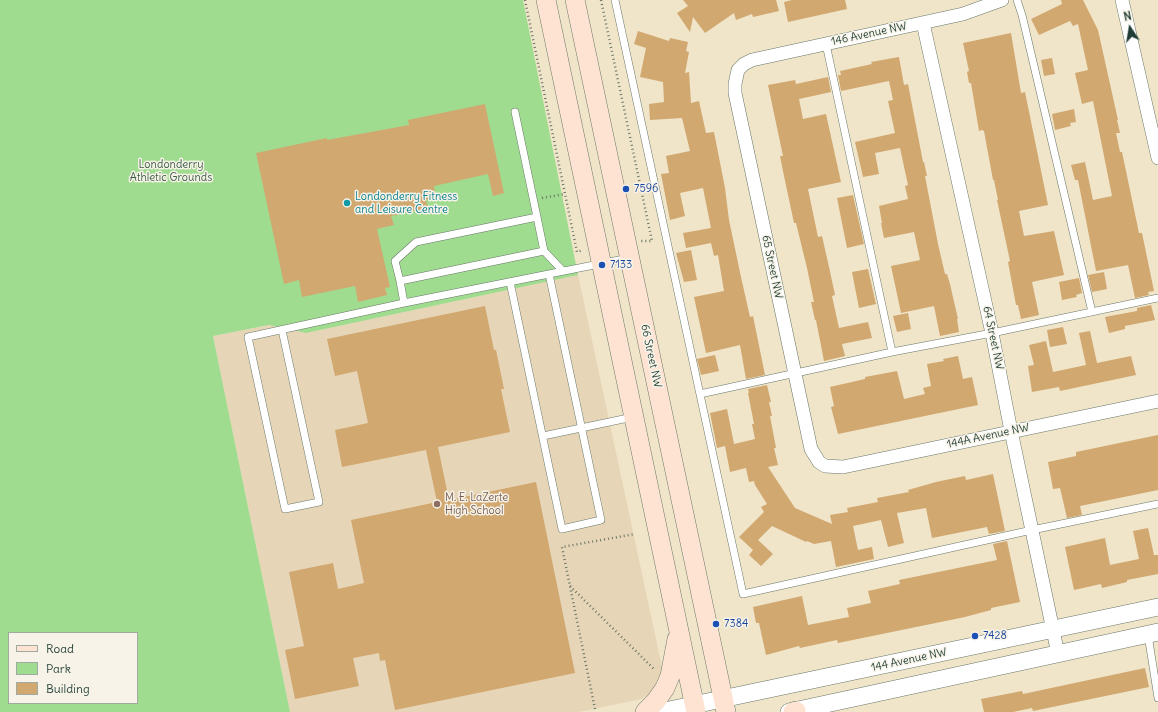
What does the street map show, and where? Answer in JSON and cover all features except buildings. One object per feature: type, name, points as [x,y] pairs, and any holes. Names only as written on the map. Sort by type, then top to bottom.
[{"type":"main road","points":[[546,0],[696,708]]},
{"type":"main road","name":"66 Street NW","points":[[575,0],[631,257],[725,705]]},
{"type":"main road","points":[[645,712],[656,702],[665,688],[671,671],[679,630]]},
{"type":"street","name":"146 Avenue NW","points":[[738,70],[744,64],[752,60],[963,14],[1002,0]]},
{"type":"street","points":[[1122,0],[1158,158]]},
{"type":"street","name":"64 Street NW","points":[[923,23],[992,333],[1058,654]]},
{"type":"street","name":"65 Street NW","points":[[738,70],[735,93],[809,441],[815,457],[819,462]]},
{"type":"street","name":"144A Avenue NW","points":[[819,462],[825,466],[843,467],[1158,401]]},
{"type":"street","name":"144 Avenue NW","points":[[660,712],[725,705],[1053,629],[1158,607]]},
{"type":"street","points":[[793,712],[1153,633]]},
{"type":"lane","points":[[614,0],[743,594],[1032,530],[1158,504]]},
{"type":"lane","points":[[1017,0],[1022,15],[1092,312]]},
{"type":"lane","points":[[826,44],[892,352]]},
{"type":"lane","points":[[515,112],[544,250],[563,271]]},
{"type":"lane","points":[[404,303],[395,261],[416,242],[537,217]]},
{"type":"lane","points":[[400,281],[544,250]]},
{"type":"lane","points":[[282,330],[319,502],[285,509],[248,337],[404,303],[631,257]]},
{"type":"lane","points":[[510,282],[562,529],[601,520],[549,274]]},
{"type":"lane","points":[[700,394],[892,352],[992,333],[1158,298]]},
{"type":"lane","points":[[543,436],[634,417]]},
{"type":"lane","points":[[1153,633],[1158,698]]},
{"type":"path","points":[[601,0],[652,240]]},
{"type":"path","points":[[534,200],[565,194]]},
{"type":"path","points":[[595,709],[562,547],[635,534]]},
{"type":"path","points":[[570,586],[655,670]]},
{"type":"shaded area","name":"M. E. LaZerte High School","points":[[578,275],[663,672],[657,686],[651,693],[641,699],[579,712],[290,712],[213,336],[269,325],[306,333]]},
{"type":"green space","name":"Londonderry Athletic Grounds","points":[[0,0],[523,0],[578,275],[306,333],[269,325],[213,336],[290,712],[0,712]]},
{"type":"place","name":"7596","points":[[626,189]]},
{"type":"place","name":"Londonderry Fitness and Leisure Centre","points":[[347,203]]},
{"type":"place","name":"7133","points":[[602,265]]},
{"type":"place","name":"M. E. LaZerte High School","points":[[437,504]]},
{"type":"place","name":"7384","points":[[716,624]]},
{"type":"place","name":"7428","points":[[975,636]]}]
